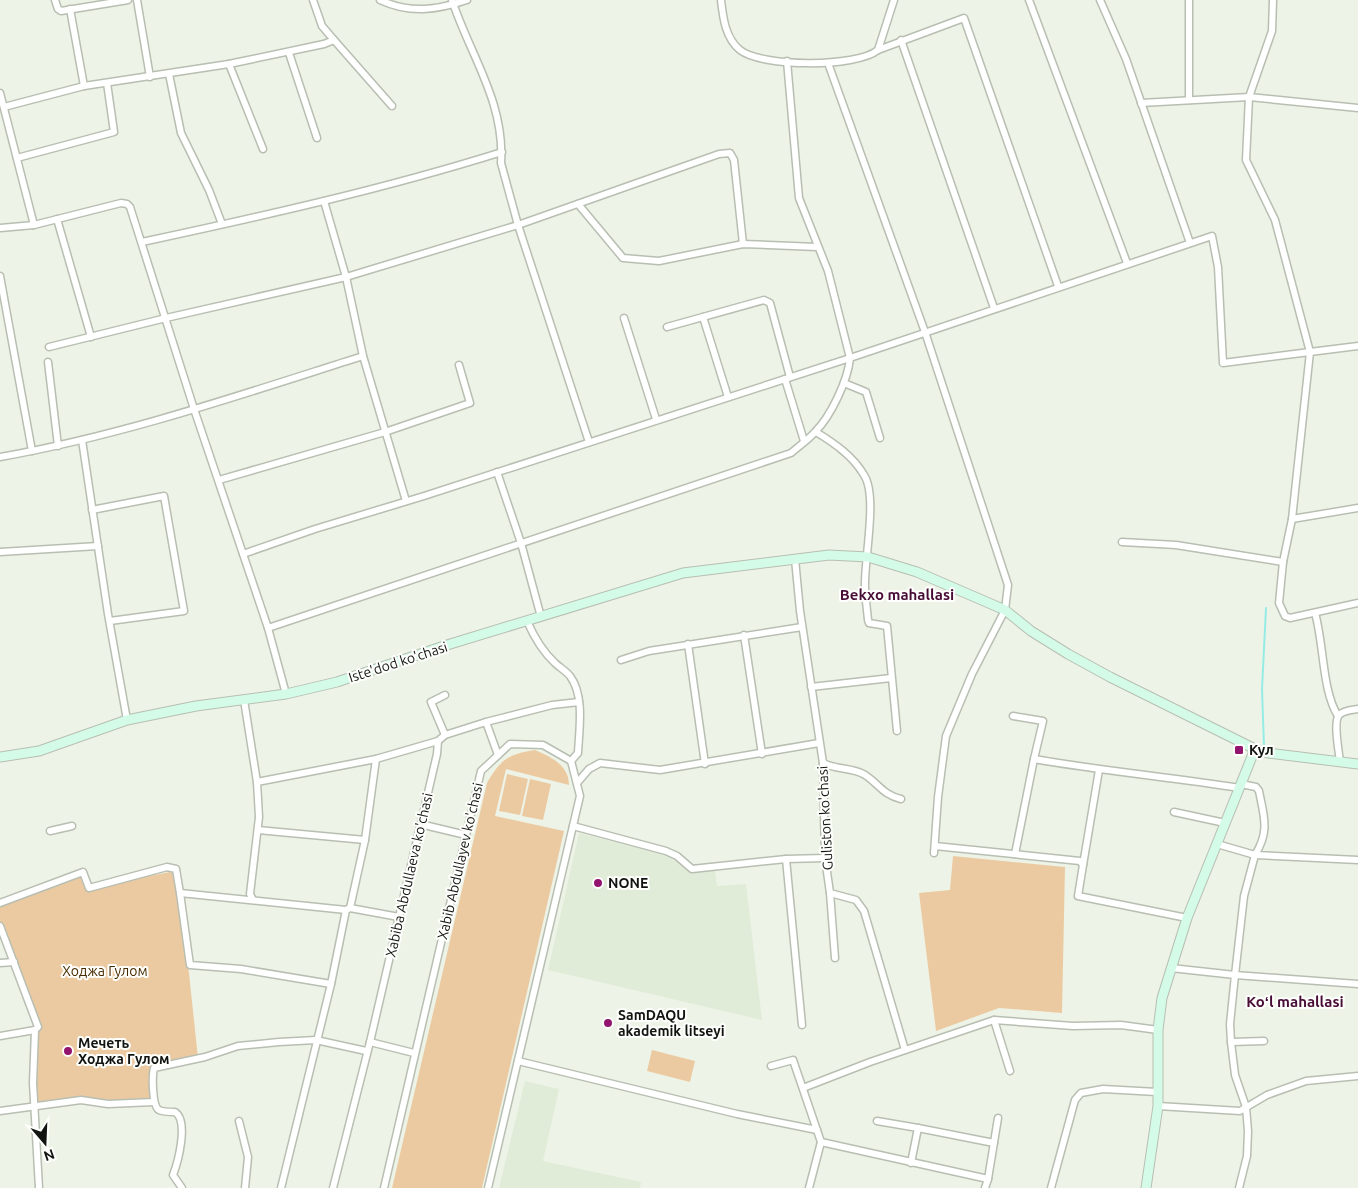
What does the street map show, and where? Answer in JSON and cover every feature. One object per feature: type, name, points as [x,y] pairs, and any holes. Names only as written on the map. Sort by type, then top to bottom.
[{"type":"street","points":[[55,0],[59,10],[128,0]]},
{"type":"street","points":[[137,0],[150,77]]},
{"type":"street","points":[[314,0],[322,26],[392,106]]},
{"type":"street","points":[[380,0],[408,8],[430,10],[452,2],[467,0]]},
{"type":"street","points":[[721,0],[727,31],[739,49],[748,55],[786,61],[828,64],[854,60],[872,55],[878,50],[901,40],[964,18],[1058,286]]},
{"type":"street","points":[[878,50],[894,0]]},
{"type":"street","points":[[1029,0],[1126,263]]},
{"type":"street","points":[[1100,0],[1126,59],[1190,242]]},
{"type":"street","points":[[1189,0],[1189,100]]},
{"type":"street","points":[[1273,0],[1272,31],[1249,97],[1246,160],[1275,220],[1310,352],[1292,519],[1283,562],[1280,610],[1284,616],[1290,618],[1358,603]]},
{"type":"street","points":[[452,2],[487,78],[496,108],[502,152],[501,163],[518,225],[589,442]]},
{"type":"street","points":[[70,9],[84,86]]},
{"type":"street","points":[[4,107],[84,86],[170,74],[289,53],[334,40]]},
{"type":"street","points":[[901,40],[994,308]]},
{"type":"street","points":[[289,53],[317,138]]},
{"type":"street","points":[[268,628],[791,453],[816,432],[844,383],[849,372],[850,358],[828,271],[798,198],[786,61]]},
{"type":"street","points":[[229,64],[263,149]]},
{"type":"street","points":[[828,64],[925,332],[1008,585],[1005,610],[972,674],[946,736],[938,797],[935,849],[1080,860],[1083,865]]},
{"type":"street","points":[[170,74],[181,133],[209,190],[222,224]]},
{"type":"street","points":[[17,158],[114,132],[107,83]]},
{"type":"street","points":[[0,93],[34,225]]},
{"type":"street","points":[[1141,103],[1249,97],[1358,108]]},
{"type":"street","points":[[142,242],[324,201],[447,170],[502,152]]},
{"type":"street","points":[[50,347],[166,318],[346,277],[518,225],[709,157],[730,153],[734,160],[743,244]]},
{"type":"street","points":[[324,201],[346,277],[363,356],[406,502]]},
{"type":"street","points":[[0,228],[34,225],[121,203],[127,204],[142,242],[194,409],[268,628],[286,694]]},
{"type":"street","points":[[578,204],[623,258],[659,260],[743,244],[817,247]]},
{"type":"street","points":[[57,219],[91,337]]},
{"type":"street","points":[[243,554],[315,529],[406,502],[656,419],[850,358],[1126,263],[1212,236],[1218,267],[1223,363],[1358,346]]},
{"type":"street","points":[[0,276],[32,451]]},
{"type":"street","points":[[668,327],[764,300],[770,303],[804,441]]},
{"type":"street","points":[[703,317],[728,397]]},
{"type":"street","points":[[624,318],[656,419]]},
{"type":"street","points":[[0,456],[82,440],[194,409],[363,356]]},
{"type":"street","points":[[48,362],[58,446]]},
{"type":"street","points":[[219,480],[385,432],[470,404],[459,365]]},
{"type":"street","points":[[844,383],[866,392],[880,438]]},
{"type":"street","points":[[816,432],[839,446],[865,476],[868,487],[868,557],[865,585],[868,620],[869,624],[887,626],[890,678],[897,731]]},
{"type":"street","points":[[82,440],[110,622],[128,720]]},
{"type":"street","points":[[497,472],[521,543],[542,617]]},
{"type":"street","points":[[92,510],[164,496],[184,611],[110,622]]},
{"type":"street","points":[[1292,519],[1358,508]]},
{"type":"street","points":[[1122,542],[1176,545],[1283,562]]},
{"type":"street","points":[[0,552],[98,546]]},
{"type":"street","name":"Iste'dod ko'chasi","points":[[0,757],[39,751],[128,720],[196,706],[286,694],[337,682],[683,573],[829,555],[868,557],[917,572],[1005,610],[1031,631],[1110,677],[1268,753],[1358,764]]},
{"type":"street","name":"Guliston ko'chasi","points":[[795,559],[802,627],[823,763],[826,858],[836,958]]},
{"type":"street","points":[[1314,613],[1320,630],[1329,697],[1338,716]]},
{"type":"street","points":[[488,1188],[580,796],[570,761],[578,753],[579,702],[570,676],[553,662],[536,641],[527,621]]},
{"type":"street","points":[[621,660],[649,651],[802,627]]},
{"type":"street","points":[[744,635],[762,754]]},
{"type":"street","points":[[688,644],[705,764]]},
{"type":"street","points":[[811,687],[890,678]]},
{"type":"street","points":[[445,694],[430,702],[445,734]]},
{"type":"street","points":[[244,700],[257,782],[258,830],[250,894],[253,900]]},
{"type":"street","points":[[257,782],[376,759],[438,741],[445,734],[486,722],[552,705],[579,702]]},
{"type":"street","points":[[1340,762],[1336,723],[1338,716],[1344,711],[1358,709]]},
{"type":"street","points":[[1013,716],[1043,721],[1015,854]]},
{"type":"street","points":[[486,722],[498,755]]},
{"type":"street","name":"Xabiba Abdullaeva ko'chasi","points":[[333,1188],[366,1051],[370,1042],[438,741]]},
{"type":"street","points":[[577,783],[589,769],[600,763],[660,770],[705,764],[819,743]]},
{"type":"street","name":"Xabib Abdullayev ko'chasi","points":[[384,1188],[414,1053],[482,771],[510,744],[543,745],[570,761]]},
{"type":"street","points":[[1146,1188],[1158,1106],[1158,1030],[1162,998],[1187,918],[1256,748]]},
{"type":"street","points":[[282,1188],[365,840],[376,759]]},
{"type":"street","points":[[1034,759],[1099,770],[1161,775],[1256,787],[1260,791],[1265,821],[1265,841],[1255,855],[1244,896],[1230,1024],[1235,1075],[1246,1107],[1247,1156],[1239,1188]]},
{"type":"street","points":[[823,763],[831,767],[864,774],[889,796],[901,799]]},
{"type":"street","points":[[1099,770],[1078,896],[1187,918]]},
{"type":"street","points":[[1174,812],[1225,823]]},
{"type":"street","points":[[420,824],[466,835]]},
{"type":"street","points":[[50,831],[72,826]]},
{"type":"street","points":[[573,826],[666,851],[677,856],[692,869],[786,859],[826,858]]},
{"type":"street","points":[[258,830],[365,840]]},
{"type":"street","points":[[1217,844],[1255,855],[1358,860]]},
{"type":"street","points":[[786,859],[802,1026]]},
{"type":"street","points":[[0,903],[83,872],[89,888],[167,867],[176,869],[190,965],[241,969],[331,984]]},
{"type":"street","points":[[180,893],[253,900],[256,902],[348,909],[399,917]]},
{"type":"street","points":[[830,893],[856,900],[864,911],[905,1050]]},
{"type":"street","points":[[0,926],[38,1027],[35,1030],[34,1105],[39,1188]]},
{"type":"street","points":[[2,962],[11,954]]},
{"type":"street","points":[[2,962],[14,962]]},
{"type":"street","points":[[1171,968],[1235,975],[1358,984]]},
{"type":"street","points":[[994,1020],[1010,1071]]},
{"type":"street","points":[[803,1088],[905,1050],[994,1020],[1072,1026],[1121,1025],[1158,1030]]},
{"type":"street","points":[[0,1036],[35,1030]]},
{"type":"street","points":[[182,1188],[173,1175],[180,1154],[181,1121],[175,1112],[160,1111],[154,1102],[154,1068],[205,1057],[238,1046],[316,1040],[366,1051]]},
{"type":"street","points":[[1231,1042],[1264,1041]]},
{"type":"street","points":[[370,1042],[414,1053]]},
{"type":"street","points":[[772,1066],[793,1060],[821,1142],[809,1188]]},
{"type":"street","points":[[518,1061],[737,1114],[817,1130]]},
{"type":"street","points":[[1158,1106],[1240,1111],[1267,1095],[1306,1081],[1358,1076]]},
{"type":"street","points":[[1051,1188],[1075,1100],[1081,1093],[1103,1090],[1157,1092]]},
{"type":"street","points":[[0,1111],[82,1100],[108,1104],[154,1102]]},
{"type":"street","points":[[985,1188],[998,1118]]},
{"type":"street","points":[[239,1121],[248,1156],[245,1188]]},
{"type":"street","points":[[877,1121],[994,1144]]},
{"type":"street","points":[[911,1163],[918,1128]]},
{"type":"street","points":[[821,1142],[988,1179]]},
{"type":"shaded area","points":[[579,833],[665,855],[675,859],[690,872],[715,871],[717,886],[746,884],[762,1020],[548,970]]},
{"type":"shaded area","points":[[525,1081],[559,1089],[543,1161],[641,1182],[640,1188],[499,1188]]},
{"type":"green space","points":[[535,750],[553,759],[562,767],[566,772],[569,785],[506,769],[495,816],[564,831],[482,1188],[392,1188],[487,783],[496,769],[506,759]]},
{"type":"green space","points":[[507,774],[528,779],[520,815],[499,811]]},
{"type":"green space","points":[[530,779],[551,784],[543,820],[522,816]]},
{"type":"green space","points":[[953,856],[1065,867],[1062,1013],[999,1008],[936,1031],[919,893],[950,890]]},
{"type":"green space","name":"Ходжа Гулом","points":[[83,872],[89,888],[170,872],[175,874],[184,926],[198,1058],[152,1067],[157,1085],[154,1102],[75,1101],[34,1105],[38,1027],[0,929],[0,903]]},
{"type":"green space","points":[[652,1050],[695,1061],[690,1082],[647,1071]]},
{"type":"waterway","points":[[1264,747],[1262,689],[1266,608]]},
{"type":"place","name":"Кул","points":[[1239,750]]},
{"type":"place","name":"NONE","points":[[598,883]]},
{"type":"place","name":"SamDAQU akademik litseyi","points":[[608,1023]]},
{"type":"place","name":"Мечеть Ходжа Гулом","points":[[68,1051]]},
{"type":"district","name":"Bekxo mahallasi","points":[[897,595]]},
{"type":"district","name":"Koʻl mahallasi","points":[[1295,1002]]}]
